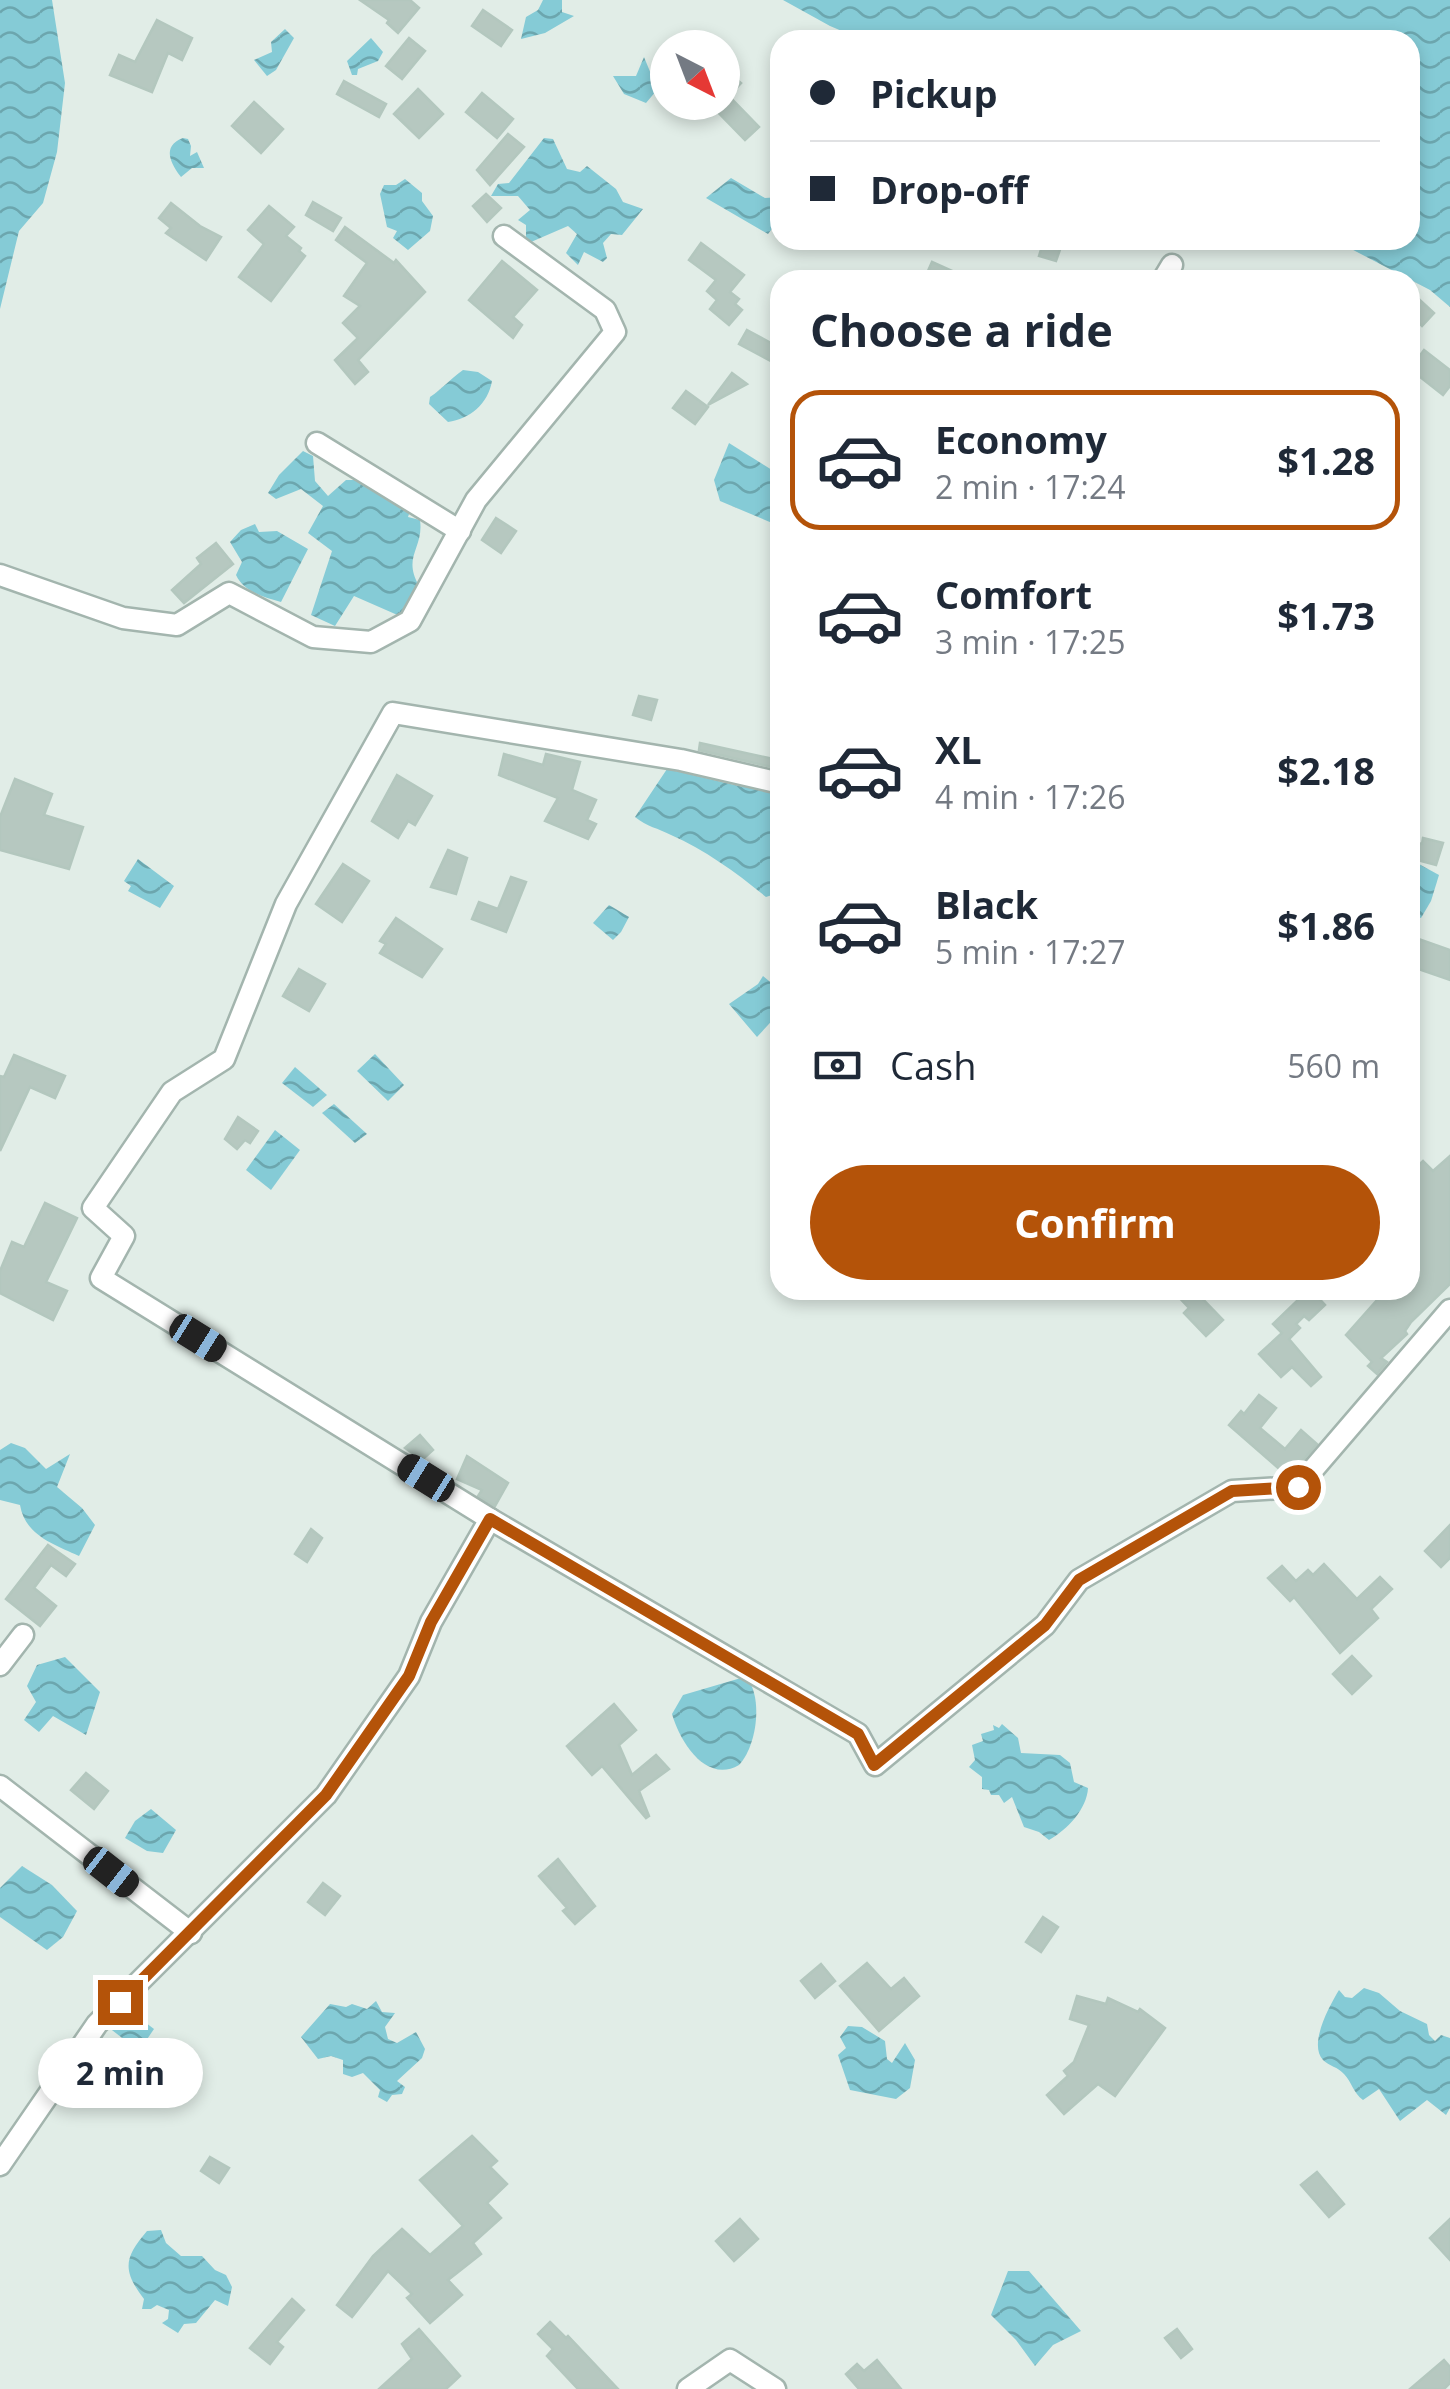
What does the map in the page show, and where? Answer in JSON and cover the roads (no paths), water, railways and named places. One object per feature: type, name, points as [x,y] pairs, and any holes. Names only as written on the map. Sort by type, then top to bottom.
[{"type":"street","points":[[0,576],[123,618],[178,625],[229,593],[314,637],[371,642],[410,620],[476,500],[616,332],[605,310],[504,236]]},
{"type":"street","points":[[318,443],[460,531]]},
{"type":"street","points":[[770,781],[681,760],[393,714],[286,904],[224,1059],[172,1092],[92,1208],[124,1236],[101,1278],[490,1519],[858,1734],[874,1765],[1045,1625],[1079,1580],[1232,1491],[1298,1487],[1450,1310]]},
{"type":"street","points":[[0,2165],[97,2024],[326,1795],[409,1676],[431,1622],[490,1519]]},
{"type":"street","points":[[0,1665],[23,1635]]},
{"type":"street","points":[[0,1786],[191,1933]]},
{"type":"street","points":[[688,2389],[730,2360],[771,2388]]},
{"type":"water","points":[[0,0],[52,0],[65,83],[57,152],[43,203],[19,231],[0,309]]},
{"type":"water","points":[[543,0],[562,0],[562,12],[574,16],[545,33],[521,39],[526,17],[538,10]]},
{"type":"water","points":[[783,0],[1450,0],[1450,307],[1420,285],[1420,270],[1392,270],[1353,250],[1420,250],[1420,30],[839,30]]},
{"type":"water","points":[[285,29],[294,38],[276,70],[267,76],[254,60],[272,52],[271,42]]},
{"type":"water","points":[[371,38],[383,52],[378,61],[352,75],[347,61]]},
{"type":"water","points":[[644,57],[650,72],[650,98],[646,103],[624,94],[613,76],[636,76]]},
{"type":"water","points":[[183,138],[191,146],[190,156],[197,152],[204,168],[192,168],[181,177],[171,161],[170,150]]},
{"type":"water","points":[[544,138],[553,139],[567,169],[580,172],[587,166],[616,189],[623,202],[643,209],[622,235],[611,234],[603,243],[607,258],[603,262],[584,252],[578,265],[566,253],[577,234],[568,226],[531,242],[526,237],[526,225],[518,220],[530,210],[518,196],[491,196],[498,184],[509,183]]},
{"type":"water","points":[[731,178],[770,198],[770,232],[768,234],[706,198]]},
{"type":"water","points":[[405,179],[422,193],[422,201],[433,216],[430,231],[408,250],[393,238],[397,231],[387,227],[380,194],[384,185],[396,185]]},
{"type":"water","points":[[463,370],[478,372],[492,381],[490,389],[477,409],[448,422],[429,404],[430,397]]},
{"type":"water","points":[[729,443],[770,469],[770,522],[720,501],[714,480]]},
{"type":"water","points":[[303,451],[313,456],[315,481],[328,496],[346,480],[359,480],[410,511],[408,517],[420,520],[413,560],[419,586],[402,617],[354,596],[335,626],[311,615],[332,551],[308,533],[323,506],[301,489],[276,499],[268,493],[279,475]]},
{"type":"water","points":[[255,524],[259,532],[277,531],[308,549],[281,602],[249,590],[236,575],[242,562],[230,542],[241,530]]},
{"type":"water","points":[[667,769],[770,791],[770,896],[766,897],[684,841],[635,817]]},
{"type":"water","points":[[138,859],[174,886],[160,908],[128,891],[131,886],[124,881]]},
{"type":"water","points":[[1420,865],[1439,875],[1420,918]]},
{"type":"water","points":[[609,905],[629,917],[613,940],[593,923]]},
{"type":"water","points":[[763,976],[770,982],[770,1023],[757,1037],[729,1004]]},
{"type":"water","points":[[375,1054],[404,1085],[388,1101],[357,1071]]},
{"type":"water","points":[[295,1067],[327,1095],[313,1107],[282,1083]]},
{"type":"water","points":[[334,1104],[367,1134],[355,1143],[322,1113]]},
{"type":"water","points":[[275,1130],[300,1150],[271,1190],[246,1170]]},
{"type":"water","points":[[11,1443],[25,1448],[46,1469],[70,1454],[57,1487],[95,1525],[79,1556],[34,1531],[20,1505],[0,1500],[0,1450]]},
{"type":"water","points":[[65,1657],[100,1692],[86,1735],[53,1716],[39,1732],[24,1720],[36,1702],[27,1686],[37,1665]]},
{"type":"water","points":[[747,1678],[755,1697],[754,1734],[739,1765],[716,1769],[705,1765],[688,1747],[672,1714],[683,1695]]},
{"type":"water","points":[[1002,1724],[1018,1738],[1021,1753],[1060,1755],[1070,1763],[1074,1782],[1088,1788],[1075,1818],[1049,1840],[1024,1827],[1012,1797],[1004,1803],[999,1795],[982,1789],[982,1777],[969,1767],[975,1760],[972,1745],[983,1741],[981,1734],[994,1730],[993,1725],[999,1728]]},
{"type":"water","points":[[151,1809],[176,1830],[163,1853],[147,1851],[125,1838],[135,1821]]},
{"type":"water","points":[[22,1866],[52,1885],[77,1911],[63,1937],[47,1950],[0,1917],[0,1888]]},
{"type":"water","points":[[1364,1988],[1379,1993],[1400,2011],[1427,2024],[1435,2041],[1441,2035],[1450,2038],[1450,2108],[1446,2115],[1427,2100],[1400,2121],[1379,2089],[1363,2100],[1344,2074],[1323,2060],[1319,2035],[1335,1997],[1339,1990],[1352,1998]]},
{"type":"water","points":[[376,2001],[382,2012],[395,2013],[385,2027],[388,2039],[397,2043],[416,2032],[425,2049],[422,2058],[397,2081],[405,2087],[402,2094],[392,2095],[387,2102],[378,2097],[380,2090],[363,2073],[352,2077],[343,2074],[343,2060],[331,2056],[318,2059],[301,2037],[330,2004],[367,2009]]},
{"type":"water","points":[[129,2010],[154,2029],[139,2051],[108,2027]]},
{"type":"water","points":[[848,2026],[862,2027],[885,2041],[887,2059],[892,2063],[905,2043],[915,2060],[910,2088],[896,2099],[850,2090],[838,2055],[846,2048],[840,2037]]},
{"type":"water","points":[[161,2230],[166,2243],[181,2256],[202,2256],[226,2275],[232,2287],[228,2306],[215,2300],[196,2323],[184,2324],[178,2333],[162,2323],[168,2319],[169,2310],[157,2305],[142,2309],[144,2299],[129,2272],[130,2257],[139,2240],[147,2231]]},
{"type":"water","points":[[1008,2271],[1029,2271],[1081,2331],[1053,2345],[1035,2366],[991,2315]]}]
